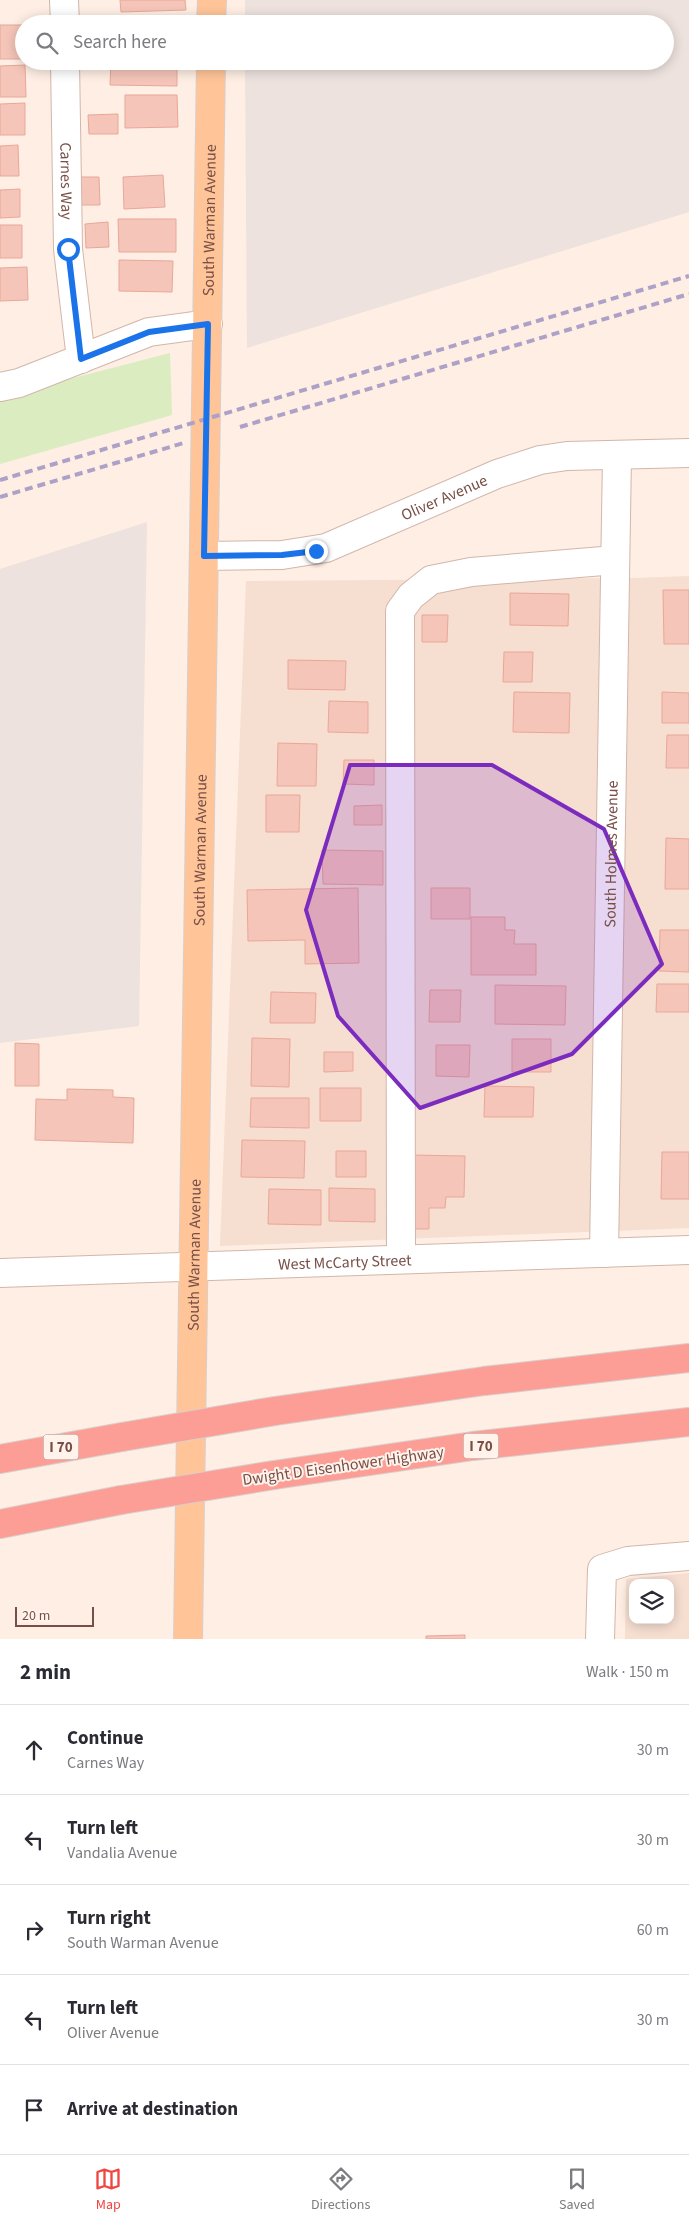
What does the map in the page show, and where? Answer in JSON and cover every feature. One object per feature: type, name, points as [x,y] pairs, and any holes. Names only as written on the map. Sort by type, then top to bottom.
[{"type":"highway","name":"I 70","points":[[0,1459],[275,1411],[475,1382],[689,1358]]},
{"type":"highway","name":"Dwight D Eisenhower Highway","points":[[0,1524],[121,1500],[274,1475],[473,1446],[689,1422]]},
{"type":"main road","points":[[211,15],[212,0]]},
{"type":"main road","name":"South Warman Avenue","points":[[188,1639],[211,70]]},
{"type":"street","points":[[64,0],[65,15]]},
{"type":"street","name":"Carnes Way","points":[[65,70],[68,249],[81,359]]},
{"type":"street","points":[[0,387],[19,383],[149,332],[208,324]]},
{"type":"street","name":"Oliver Avenue","points":[[204,556],[282,555],[326,548],[522,465],[540,460],[567,456],[689,453]]},
{"type":"street","name":"South Holmes Avenue","points":[[604,1253],[617,456]]},
{"type":"street","points":[[401,1260],[400,611],[411,596],[431,580],[471,572],[615,560]]},
{"type":"street","name":"West McCarty Street","points":[[0,1274],[689,1250]]},
{"type":"street","points":[[600,1639],[602,1569],[628,1561],[689,1556]]},
{"type":"highlighted area","points":[[350,765],[492,765],[604,829],[662,964],[572,1054],[420,1108],[338,1016],[306,910]]},
{"type":"shaded area","points":[[245,0],[689,0],[689,212],[247,348],[245,70],[674,70],[674,15],[245,15]]},
{"type":"shaded area","points":[[147,522],[139,1026],[0,1043],[0,569]]},
{"type":"shaded area","points":[[689,576],[689,1228],[220,1246],[246,581]]},
{"type":"shaded area","points":[[689,1573],[689,1639],[625,1639],[626,1579]]},
{"type":"green space","points":[[170,353],[172,415],[0,464],[0,397]]},
{"type":"building","points":[[120,0],[185,0],[186,10],[121,12]]},
{"type":"building","points":[[0,25],[15,25],[15,59],[0,59]]},
{"type":"building","points":[[15,65],[15,70],[25,70],[26,97],[0,97],[0,66]]},
{"type":"building","points":[[111,70],[177,70],[177,86],[110,85]]},
{"type":"building","points":[[125,95],[177,95],[178,127],[125,128]]},
{"type":"building","points":[[25,103],[25,135],[0,135],[0,104]]},
{"type":"building","points":[[118,114],[118,134],[89,134],[88,115]]},
{"type":"building","points":[[18,145],[19,176],[0,176],[0,146]]},
{"type":"building","points":[[163,175],[165,207],[124,209],[123,177]]},
{"type":"building","points":[[72,177],[99,177],[100,205],[72,205]]},
{"type":"building","points":[[20,189],[20,217],[0,218],[0,190]]},
{"type":"building","points":[[118,219],[176,219],[176,252],[119,252]]},
{"type":"building","points":[[108,222],[109,247],[86,248],[85,224]]},
{"type":"building","points":[[0,225],[22,225],[22,258],[0,258]]},
{"type":"building","points":[[119,260],[173,261],[172,292],[119,291]]},
{"type":"building","points":[[27,267],[28,300],[0,301],[0,268]]},
{"type":"building","points":[[663,590],[689,590],[689,644],[664,644]]},
{"type":"building","points":[[510,593],[569,594],[568,626],[510,625]]},
{"type":"building","points":[[422,615],[448,615],[447,642],[422,642]]},
{"type":"building","points":[[504,652],[533,652],[532,682],[503,682]]},
{"type":"building","points":[[288,660],[346,661],[345,690],[288,689]]},
{"type":"building","points":[[514,692],[570,693],[569,733],[513,732]]},
{"type":"building","points":[[662,692],[689,693],[689,723],[662,723]]},
{"type":"building","points":[[329,701],[368,702],[368,733],[328,732]]},
{"type":"building","points":[[667,735],[689,735],[689,768],[666,768]]},
{"type":"building","points":[[278,743],[317,744],[316,786],[277,786]]},
{"type":"building","points":[[344,760],[374,760],[374,785],[343,784]]},
{"type":"building","points":[[266,795],[300,795],[299,832],[266,832]]},
{"type":"building","points":[[382,805],[382,825],[354,825],[354,806]]},
{"type":"building","points":[[666,838],[689,839],[689,889],[665,889]]},
{"type":"building","points":[[322,850],[383,851],[383,885],[323,884]]},
{"type":"building","points":[[358,888],[359,963],[305,964],[305,940],[248,941],[247,890]]},
{"type":"building","points":[[431,888],[470,888],[470,919],[431,919]]},
{"type":"building","points":[[471,917],[505,917],[505,930],[515,930],[514,944],[536,944],[536,975],[471,975]]},
{"type":"building","points":[[660,930],[689,930],[689,972],[659,971]]},
{"type":"building","points":[[657,984],[689,984],[689,1012],[656,1012]]},
{"type":"building","points":[[495,985],[566,986],[565,1025],[495,1024]]},
{"type":"building","points":[[430,990],[461,990],[460,1022],[429,1022]]},
{"type":"building","points":[[271,992],[316,993],[315,1023],[270,1023]]},
{"type":"building","points":[[252,1038],[290,1039],[289,1087],[251,1086]]},
{"type":"building","points":[[512,1039],[551,1039],[551,1072],[512,1072]]},
{"type":"building","points":[[15,1043],[39,1044],[39,1086],[15,1086]]},
{"type":"building","points":[[436,1045],[470,1045],[469,1077],[436,1076]]},
{"type":"building","points":[[324,1052],[353,1052],[353,1071],[324,1072]]},
{"type":"building","points":[[485,1086],[534,1087],[533,1117],[484,1117]]},
{"type":"building","points":[[320,1088],[361,1088],[361,1121],[320,1121]]},
{"type":"building","points":[[67,1089],[113,1090],[113,1097],[134,1098],[133,1143],[35,1140],[36,1099],[67,1100]]},
{"type":"building","points":[[251,1098],[309,1098],[309,1128],[250,1127]]},
{"type":"building","points":[[242,1140],[305,1141],[304,1178],[241,1177]]},
{"type":"building","points":[[336,1151],[366,1151],[366,1177],[336,1177]]},
{"type":"building","points":[[662,1152],[689,1152],[689,1199],[661,1199]]},
{"type":"building","points":[[410,1155],[465,1156],[464,1197],[446,1197],[445,1208],[429,1208],[429,1229],[409,1229]]},
{"type":"building","points":[[329,1188],[375,1189],[375,1222],[329,1221]]},
{"type":"building","points":[[269,1189],[321,1190],[321,1225],[268,1224]]},
{"type":"building","points":[[465,1635],[465,1639],[426,1639],[426,1636]]},
{"type":"railway","points":[[0,480],[689,276]]},
{"type":"railway","points":[[240,427],[689,294]]},
{"type":"railway","points":[[0,497],[187,442]]},
{"type":"route","points":[[68,249],[81,359],[149,332],[192,324],[208,324],[204,556],[282,555],[316,551]]}]
